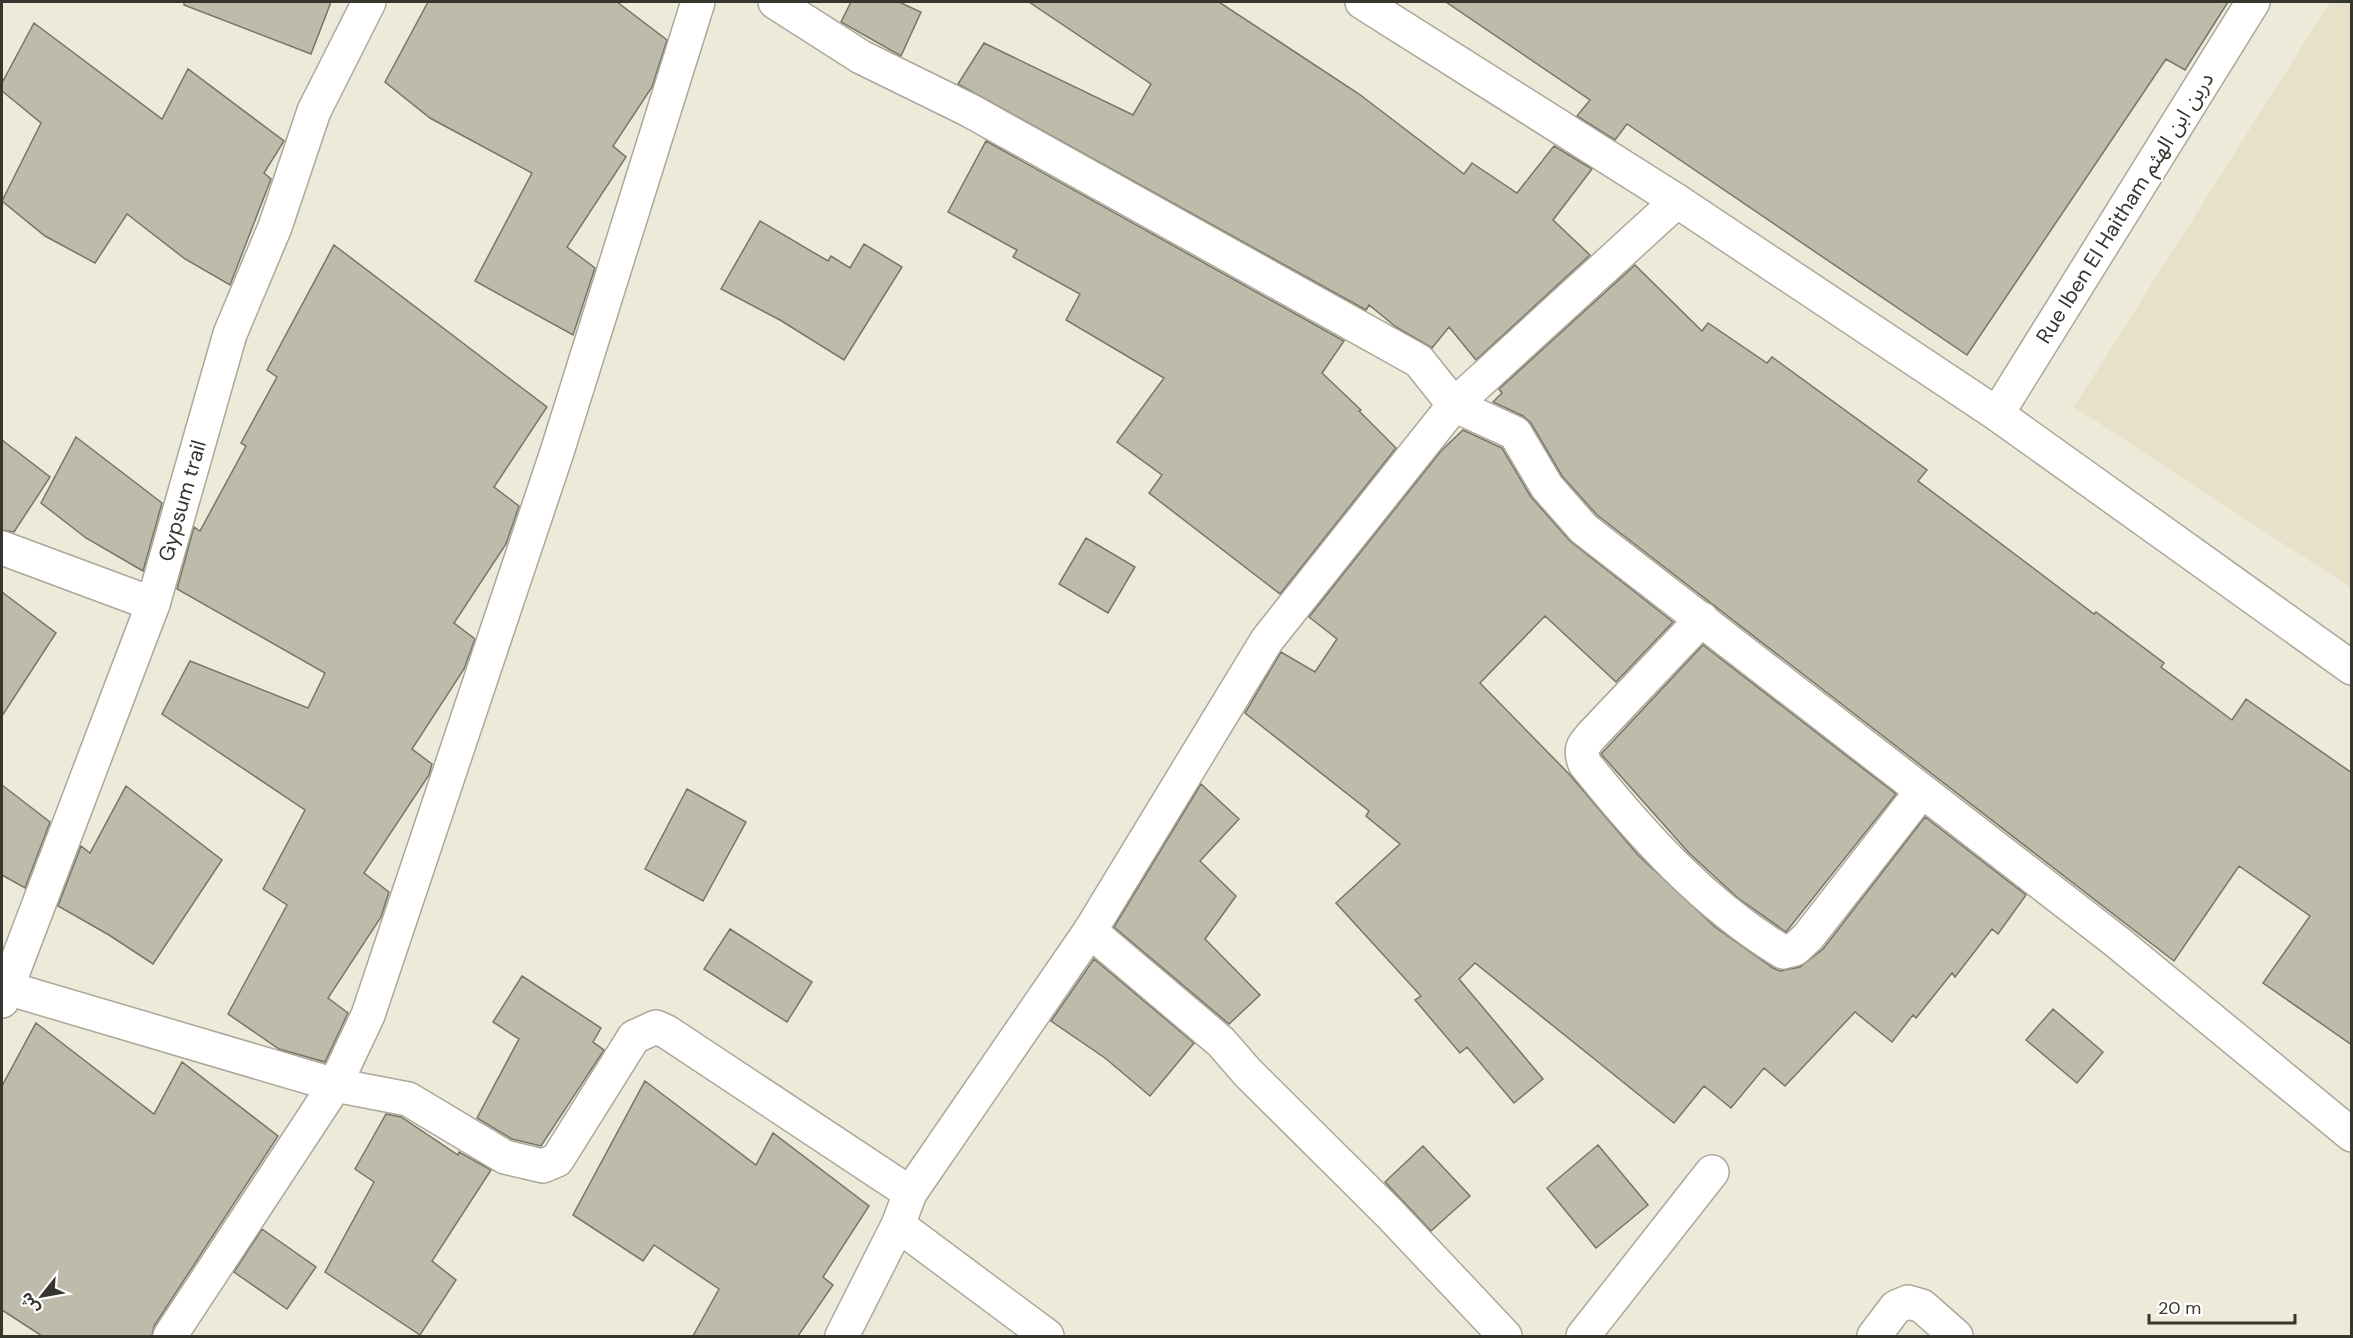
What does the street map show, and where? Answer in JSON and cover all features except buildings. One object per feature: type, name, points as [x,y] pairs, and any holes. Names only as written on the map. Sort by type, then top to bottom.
[{"type":"street","name":"Gypsum trail","points":[[4,995],[153,604],[230,334],[275,227],[314,111],[369,2]]},
{"type":"street","points":[[170,1336],[335,1085],[368,1015],[557,452],[698,2]]},
{"type":"street","points":[[775,2],[861,57],[969,110],[1419,361],[1454,405],[1515,433],[1547,487],[1584,529],[2116,941],[2352,1135]]},
{"type":"street","points":[[1362,2],[1677,201],[1997,414],[2352,668]]},
{"type":"street","name":"Rue Iben El Haitham دربن ابن الهثم","points":[[1997,414],[2253,2]]},
{"type":"street","points":[[842,1336],[898,1225],[910,1193],[1090,931],[1267,640],[1454,405],[1677,201]]},
{"type":"street","points":[[2,548],[153,604]]},
{"type":"street","points":[[1702,619],[1581,747],[1581,754],[1585,764],[1624,813],[1678,870],[1764,941],[1783,952],[1796,949],[1808,938],[1922,791]]},
{"type":"street","points":[[1090,931],[1221,1042],[1248,1073],[1390,1214],[1505,1336]]},
{"type":"street","points":[[4,995],[335,1085],[408,1099],[506,1157],[543,1166],[557,1160],[634,1037],[656,1028],[667,1032],[910,1193]]},
{"type":"street","points":[[1583,1336],[1712,1172]]},
{"type":"street","points":[[898,1225],[1047,1336]]},
{"type":"street","points":[[1874,1336],[1896,1307],[1908,1302],[1922,1306],[1956,1336]]},
{"type":"shaded area","points":[[2330,2],[2352,2],[2351,588],[2074,407]]}]
